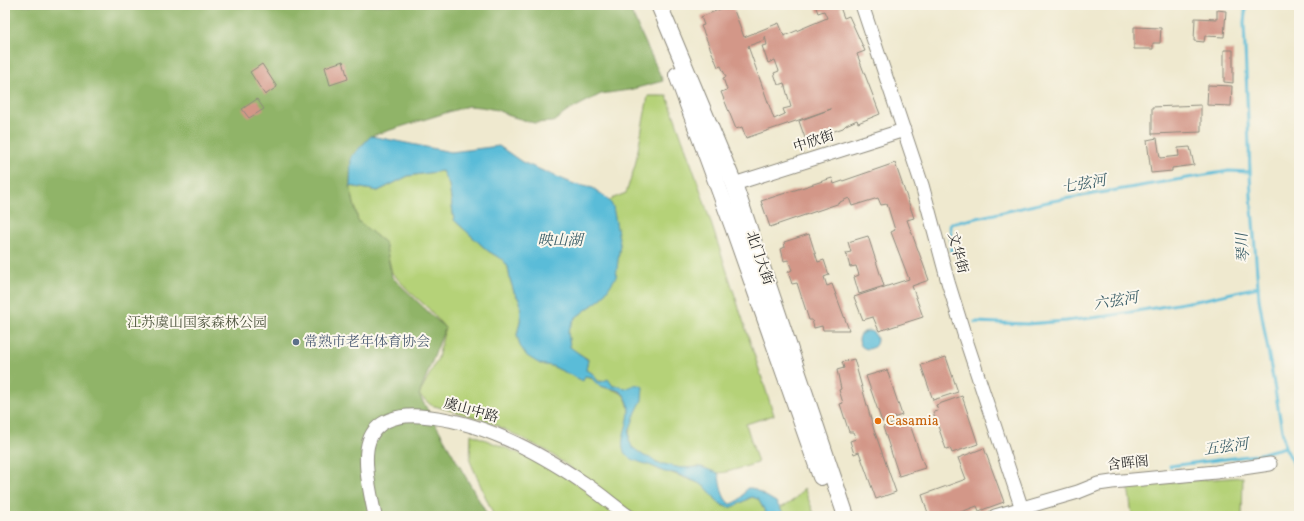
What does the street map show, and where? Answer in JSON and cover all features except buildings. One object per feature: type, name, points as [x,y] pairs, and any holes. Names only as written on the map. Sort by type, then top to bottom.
[{"type":"main road","name":"北门大街","points":[[650,5],[734,227],[835,516]]},
{"type":"main road","name":"北门大街","points":[[659,5],[734,184],[846,516]]},
{"type":"street","name":"文华街","points":[[862,5],[922,185],[948,282],[1022,509]]},
{"type":"street","name":"中欣街","points":[[734,184],[904,130]]},
{"type":"street","name":"虞山中路","points":[[375,516],[368,478],[367,453],[369,441],[374,432],[382,423],[395,417],[406,415],[439,417],[476,427],[518,443],[585,483],[628,516]]},
{"type":"street","name":"含晖阁","points":[[995,516],[1105,483],[1216,472],[1270,464]]},
{"type":"green space","name":"江苏虞山国家森林公园","points":[[5,5],[628,5],[663,81],[629,90],[601,94],[568,111],[553,122],[534,123],[510,116],[497,110],[468,106],[371,136],[351,157],[350,186],[358,221],[385,243],[392,277],[445,328],[419,395],[488,516],[5,516]]},
{"type":"green space","points":[[648,96],[667,96],[698,183],[774,415],[746,424],[758,463],[719,473],[701,467],[680,468],[659,464],[631,446],[629,442],[630,430],[634,416],[642,400],[627,389],[613,386],[610,382],[598,381],[592,373],[586,370],[588,359],[570,348],[568,332],[575,318],[602,298],[617,260],[620,244],[609,200],[626,193],[635,166]]},
{"type":"green space","points":[[442,171],[449,185],[454,220],[488,251],[503,260],[508,267],[514,292],[520,301],[521,317],[517,335],[540,364],[552,366],[583,380],[584,376],[591,377],[596,383],[619,392],[627,401],[629,415],[623,448],[632,459],[704,485],[723,506],[738,504],[752,497],[758,499],[766,513],[771,515],[773,513],[778,516],[637,516],[547,451],[488,421],[431,405],[419,395],[438,358],[445,328],[429,309],[392,273],[385,243],[358,221],[350,186],[378,191],[408,176]]},
{"type":"green space","points":[[471,434],[533,459],[581,486],[616,516],[495,516],[470,461]]},
{"type":"green space","points":[[1243,477],[1242,516],[1132,516],[1128,485]]},
{"type":"green space","points":[[804,488],[815,516],[785,516],[780,508],[794,500]]},
{"type":"water","name":"映山湖","points":[[371,136],[451,152],[499,146],[522,162],[574,184],[593,188],[609,200],[613,207],[620,244],[616,277],[602,298],[575,318],[568,332],[570,347],[588,360],[586,370],[592,373],[598,381],[601,382],[608,379],[613,386],[621,386],[624,389],[636,385],[643,387],[642,400],[629,432],[629,440],[632,447],[644,456],[653,459],[656,463],[681,468],[701,467],[718,473],[723,494],[730,504],[738,500],[747,488],[752,488],[776,502],[785,516],[778,516],[773,513],[767,515],[758,499],[752,497],[734,507],[727,507],[719,503],[705,487],[699,483],[674,473],[664,472],[655,467],[633,460],[626,455],[624,452],[623,439],[629,410],[628,402],[624,395],[616,390],[599,385],[591,377],[585,376],[583,381],[552,366],[540,364],[527,356],[520,346],[517,335],[521,317],[520,301],[514,292],[508,267],[503,260],[488,251],[454,220],[449,185],[442,171],[408,176],[378,191],[350,186],[351,157]]},
{"type":"water","points":[[864,331],[872,331],[877,336],[875,347],[872,349],[864,349],[859,344],[859,336]]},
{"type":"waterway","name":"琴川","points":[[1246,5],[1244,22],[1251,196],[1259,299],[1285,447],[1293,462],[1299,485]]},
{"type":"waterway","name":"七弦河","points":[[952,251],[950,224],[1052,201],[1229,171],[1250,172]]},
{"type":"waterway","name":"六弦河","points":[[975,322],[1027,324],[1107,316],[1201,300],[1258,287]]},
{"type":"waterway","name":"五弦河","points":[[1170,466],[1256,455],[1285,447]]},
{"type":"place","name":"常熟市老年体育协会","points":[[296,342]]},
{"type":"place","name":"Casamia","points":[[878,421]]}]
